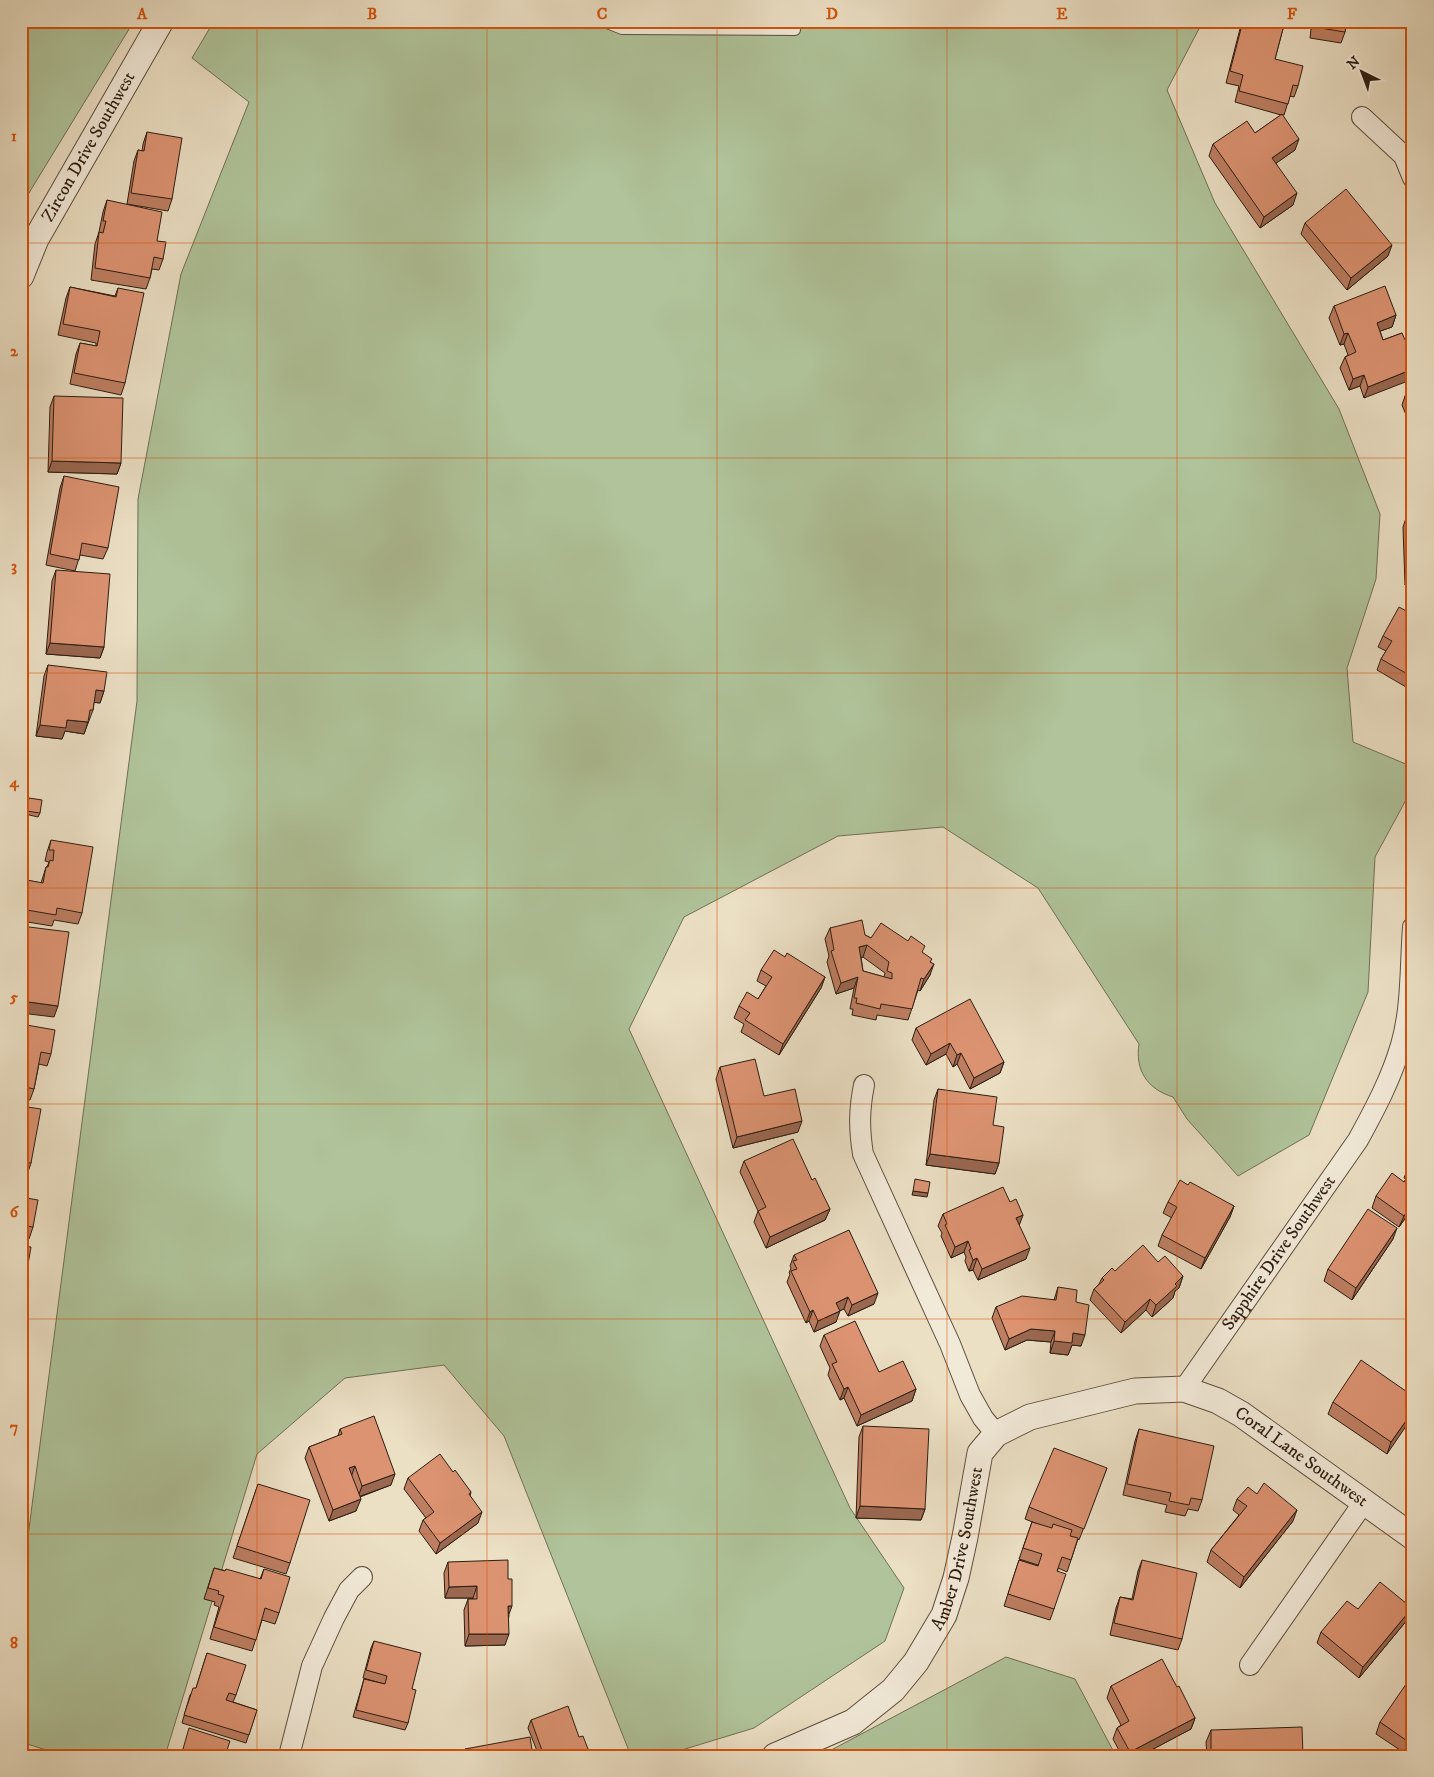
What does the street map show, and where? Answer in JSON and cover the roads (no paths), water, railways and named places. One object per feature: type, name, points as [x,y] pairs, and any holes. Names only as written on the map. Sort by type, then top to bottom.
[{"type":"street","name":"Zircon Drive Southwest","points":[[21,276],[36,239],[161,21]]},
{"type":"street","points":[[1362,118],[1404,156],[1413,178]]},
{"type":"street","name":"Sapphire Drive Southwest","points":[[1184,1388],[1358,1140],[1382,1097],[1403,1036],[1407,1010],[1413,927]]},
{"type":"street","points":[[864,1085],[859,1112],[863,1154],[950,1344],[970,1396],[996,1434],[1030,1417],[1135,1391],[1184,1388]]},
{"type":"street","name":"Coral Lane Southwest","points":[[1184,1388],[1241,1414],[1413,1537]]},
{"type":"street","name":"Amber Drive Southwest","points":[[775,1756],[853,1722],[893,1690],[916,1662],[944,1615],[956,1578],[980,1453],[996,1434]]},
{"type":"street","points":[[1250,1666],[1364,1502]]},
{"type":"street","points":[[289,1756],[312,1666],[349,1590],[362,1577]]},
{"type":"lane","points":[[602,21],[622,29],[795,30]]}]
